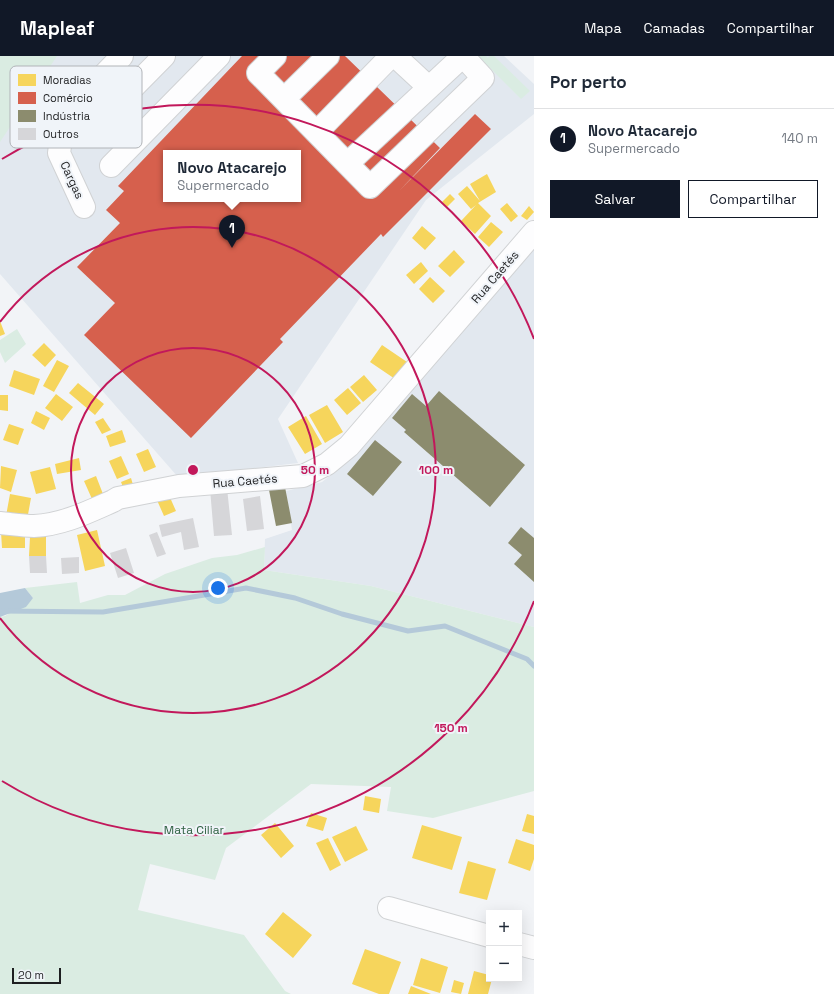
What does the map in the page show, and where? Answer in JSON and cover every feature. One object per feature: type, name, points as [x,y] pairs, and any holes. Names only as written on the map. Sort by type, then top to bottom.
[{"type":"street","name":"Cargas","points":[[112,66],[122,56]]},
{"type":"street","points":[[142,78],[164,56]]},
{"type":"street","points":[[142,134],[219,56]]},
{"type":"street","points":[[275,56],[258,73],[370,187],[483,78],[463,56],[345,161]]},
{"type":"street","points":[[284,99],[328,56]]},
{"type":"street","points":[[345,161],[447,56]]},
{"type":"street","points":[[317,132],[396,57],[422,81]]},
{"type":"street","name":"Cargas","points":[[60,148],[59,153],[84,207]]},
{"type":"street","points":[[111,166],[129,148]]},
{"type":"street","name":"Rua Caetés","points":[[0,523],[34,526],[56,523],[79,516],[118,498],[179,486],[303,476],[327,464],[349,446],[534,232]]},
{"type":"street","points":[[389,908],[486,935]]},
{"type":"street","points":[[522,945],[534,948]]},
{"type":"shaded area","points":[[0,56],[504,56],[534,84],[534,114],[426,200],[278,419],[298,463],[178,477],[0,274]]},
{"type":"shaded area","points":[[534,240],[534,627],[371,586],[264,570],[265,539],[292,530],[286,491],[322,482],[349,461],[441,355]]},
{"type":"green space","points":[[0,56],[57,56],[50,66],[10,66],[10,127],[0,142]]},
{"type":"green space","points":[[475,56],[486,56],[488,58],[489,56],[494,56],[530,91],[521,99],[483,61],[477,65]]},
{"type":"green space","points":[[17,329],[26,344],[5,363],[0,352],[0,340]]},
{"type":"green space","name":"Mata Ciliar","points":[[265,547],[264,570],[371,586],[534,627],[534,791],[433,818],[387,811],[391,787],[311,784],[226,848],[215,880],[150,864],[138,910],[244,935],[285,991],[291,994],[0,994],[0,617],[5,616],[33,598],[25,588],[77,582],[80,603],[108,595],[125,595],[165,574],[212,558],[237,555]]},
{"type":"water","points":[[25,588],[33,598],[26,607],[0,617],[0,593]]},
{"type":"building: Moradias","points":[[487,174],[496,192],[478,203],[491,216],[475,234],[461,221],[476,205],[471,209],[458,194],[467,186],[480,201],[470,184]]},
{"type":"building: Moradias","points":[[450,194],[455,199],[447,207],[442,202]]},
{"type":"building: Moradias","points":[[507,203],[518,216],[511,222],[500,209]]},
{"type":"building: Moradias","points":[[529,206],[534,212],[527,220],[521,216]]},
{"type":"building: Moradias","points":[[491,222],[503,232],[489,247],[478,237]]},
{"type":"building: Moradias","points":[[422,226],[436,238],[425,250],[412,238]]},
{"type":"building: Moradias","points":[[454,250],[465,262],[450,277],[438,266]]},
{"type":"building: Moradias","points":[[421,262],[428,271],[414,284],[406,275]]},
{"type":"building: Moradias","points":[[430,277],[445,291],[433,303],[419,289]]},
{"type":"building: Moradias","points":[[0,321],[5,334],[0,336]]},
{"type":"building: Moradias","points":[[44,343],[56,355],[45,367],[32,355]]},
{"type":"building: Moradias","points":[[382,345],[410,364],[398,381],[370,362]]},
{"type":"building: Moradias","points":[[57,360],[69,366],[54,392],[43,386]]},
{"type":"building: Moradias","points":[[14,370],[40,379],[34,395],[9,386]]},
{"type":"building: Moradias","points":[[364,375],[377,390],[363,402],[350,387]]},
{"type":"building: Moradias","points":[[78,383],[104,404],[95,415],[69,393]]},
{"type":"building: Moradias","points":[[348,388],[361,403],[347,415],[334,400]]},
{"type":"building: Moradias","points":[[56,394],[73,407],[62,421],[45,408]]},
{"type":"building: Moradias","points":[[0,395],[8,395],[8,411],[0,410]]},
{"type":"building: Moradias","points":[[327,405],[343,432],[325,443],[309,415]]},
{"type":"building: Moradias","points":[[36,411],[50,418],[44,430],[31,423]]},
{"type":"building: Moradias","points":[[306,416],[322,444],[305,454],[288,427]]},
{"type":"building: Moradias","points":[[103,418],[111,430],[102,434],[95,422]]},
{"type":"building: Moradias","points":[[9,424],[24,429],[18,445],[3,440]]},
{"type":"building: Moradias","points":[[122,430],[126,442],[110,447],[106,436]]},
{"type":"building: Moradias","points":[[148,449],[156,467],[144,472],[136,454]]},
{"type":"building: Moradias","points":[[121,456],[129,474],[117,479],[109,461]]},
{"type":"building: Moradias","points":[[79,458],[81,470],[57,474],[55,464]]},
{"type":"building: Moradias","points":[[1,466],[17,470],[11,492],[0,488]]},
{"type":"building: Moradias","points":[[50,467],[56,489],[36,494],[30,472]]},
{"type":"building: Moradias","points":[[96,476],[103,494],[92,499],[84,481]]},
{"type":"building: Moradias","points":[[131,478],[134,488],[125,492],[121,482]]},
{"type":"building: Moradias","points":[[168,493],[176,511],[164,516],[156,498]]},
{"type":"building: Moradias","points":[[10,494],[31,498],[27,520],[6,516]]},
{"type":"building: Moradias","points":[[97,530],[105,566],[85,571],[77,535]]},
{"type":"building: Moradias","points":[[25,531],[25,548],[2,548],[1,532]]},
{"type":"building: Moradias","points":[[30,537],[46,537],[46,556],[29,556]]},
{"type":"building: Moradias","points":[[365,796],[381,799],[379,813],[363,810]]},
{"type":"building: Moradias","points":[[311,813],[327,818],[323,831],[306,826]]},
{"type":"building: Moradias","points":[[527,814],[534,816],[534,834],[522,831]]},
{"type":"building: Moradias","points":[[275,823],[294,846],[281,858],[261,835]]},
{"type":"building: Moradias","points":[[422,825],[462,837],[452,870],[412,858]]},
{"type":"building: Moradias","points":[[356,826],[368,850],[345,862],[332,837]]},
{"type":"building: Moradias","points":[[328,838],[341,865],[330,871],[316,843]]},
{"type":"building: Moradias","points":[[516,839],[534,845],[534,859],[530,871],[508,863]]},
{"type":"building: Moradias","points":[[468,861],[496,869],[487,900],[459,893]]},
{"type":"building: Moradias","points":[[283,912],[312,935],[293,958],[265,934]]},
{"type":"building: Moradias","points":[[365,949],[401,962],[389,994],[379,994],[352,984]]},
{"type":"building: Moradias","points":[[421,958],[448,967],[440,993],[413,985]]},
{"type":"building: Moradias","points":[[474,971],[486,974],[486,982],[491,982],[488,994],[468,994]]},
{"type":"building: Moradias","points":[[454,980],[464,983],[461,994],[451,992]]},
{"type":"building: Moradias","points":[[411,986],[431,994],[408,994]]},
{"type":"building: Comércio","points":[[242,56],[345,56],[440,148],[399,191],[475,114],[491,129],[383,237],[381,234],[280,339],[283,342],[191,438],[84,335],[115,303],[77,267],[120,223],[106,210],[124,191],[118,186]]},
{"type":"building: Indústria","points":[[439,391],[525,465],[490,507],[404,432],[406,430],[392,418],[412,394],[426,406]]},
{"type":"building: Indústria","points":[[375,440],[402,462],[373,496],[347,474]]},
{"type":"building: Indústria","points":[[285,487],[292,523],[276,526],[269,490]]},
{"type":"building: Indústria","points":[[521,527],[534,538],[534,582],[514,564],[522,555],[508,543]]},
{"type":"building: Outros","points":[[227,488],[232,535],[214,536],[210,489]]},
{"type":"building: Outros","points":[[260,496],[264,529],[247,531],[243,499]]},
{"type":"building: Outros","points":[[193,518],[199,547],[184,550],[181,532],[162,537],[159,525]]},
{"type":"building: Outros","points":[[157,532],[166,554],[157,557],[149,535]]},
{"type":"building: Outros","points":[[126,548],[134,573],[118,578],[110,553]]},
{"type":"building: Outros","points":[[29,556],[46,556],[47,573],[30,573]]},
{"type":"building: Outros","points":[[79,557],[79,573],[62,574],[61,558]]},
{"type":"waterway","points":[[0,611],[103,612],[246,588],[295,598],[342,614],[408,631],[445,626],[527,659],[534,666]]},
{"type":"place","name":"Novo Atacarejo","points":[[232,248]]}]
